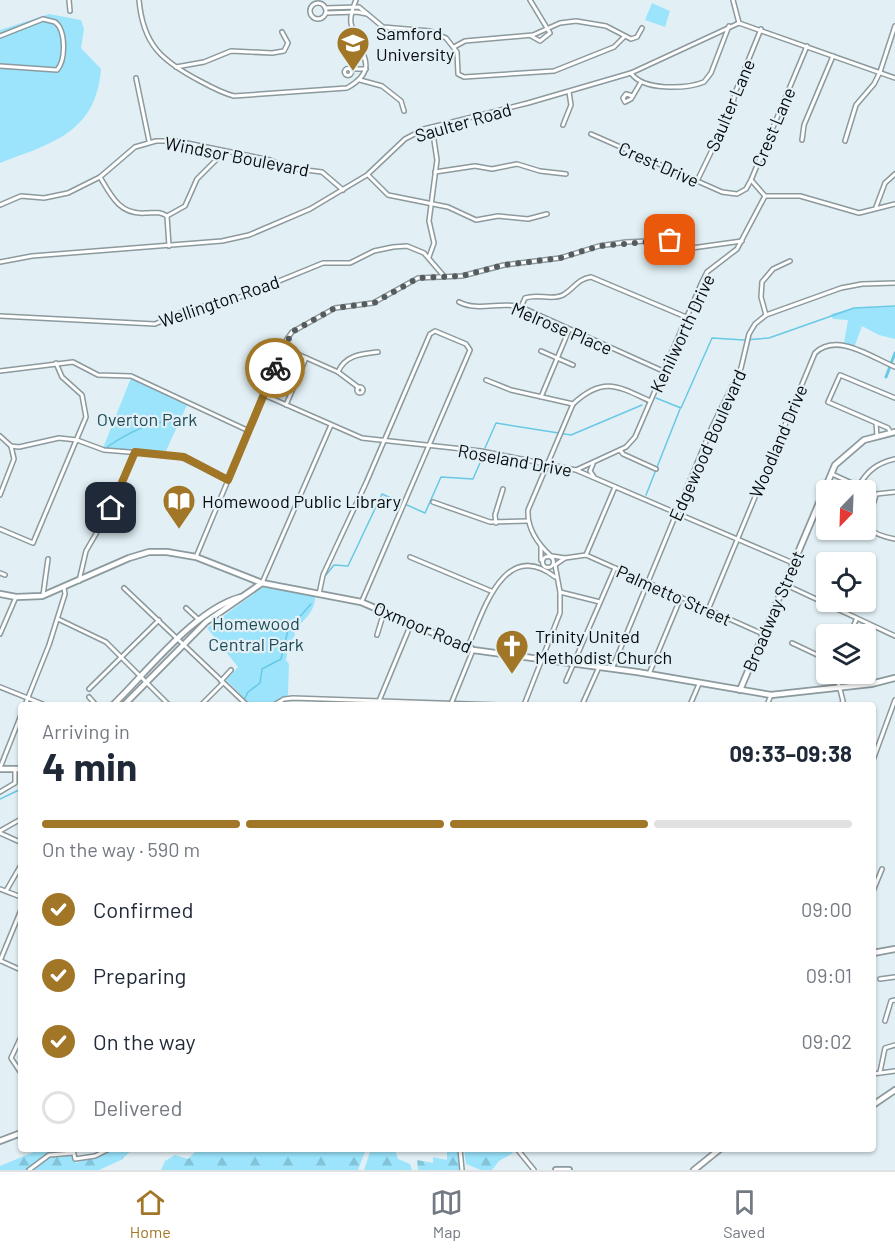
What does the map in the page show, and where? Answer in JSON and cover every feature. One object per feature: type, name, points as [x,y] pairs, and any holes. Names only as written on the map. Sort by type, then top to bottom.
[{"type":"main road","name":"Broadway Street","points":[[740,690],[830,474],[848,451],[864,440],[893,433]]},
{"type":"main road","name":"Oxmoor Road","points":[[0,594],[16,597],[42,596],[79,582],[129,558],[149,552],[176,553],[196,556],[262,583],[361,602],[385,610],[444,639],[473,650],[649,674],[771,695],[838,688],[895,678]]},
{"type":"main road","points":[[244,575],[248,583],[247,592]]},
{"type":"main road","points":[[127,702],[206,622],[262,583]]},
{"type":"main road","points":[[116,702],[198,619],[218,605],[241,597]]},
{"type":"main road","points":[[0,769],[18,769]]},
{"type":"main road","points":[[876,952],[895,949]]},
{"type":"main road","points":[[876,1103],[895,1090]]},
{"type":"main road","points":[[0,1141],[18,1134]]},
{"type":"main road","points":[[694,1170],[716,1152]]},
{"type":"main road","points":[[555,1170],[569,1170]]},
{"type":"street","points":[[69,0],[70,11]]},
{"type":"street","points":[[139,0],[147,35],[159,54],[174,68],[234,96],[347,88],[360,80],[366,69],[366,59],[351,24],[356,0]]},
{"type":"street","points":[[530,0],[549,35],[542,40],[535,40],[531,36]]},
{"type":"street","points":[[733,0],[739,23],[895,78]]},
{"type":"street","points":[[325,13],[325,8],[321,3],[315,3],[312,13],[318,20],[325,13],[352,12],[368,15]]},
{"type":"street","points":[[325,8],[363,9],[386,28],[436,33],[454,46],[458,57],[458,74],[464,77],[554,71],[615,47],[624,37]]},
{"type":"street","points":[[0,36],[43,19],[59,24],[63,33],[61,64],[58,69],[0,66]]},
{"type":"street","points":[[454,46],[465,41],[531,36],[560,23],[576,21],[606,26],[624,37],[635,38],[642,28]]},
{"type":"street","name":"Saulter Road","points":[[0,262],[32,256],[169,246],[249,235],[310,209],[343,190],[367,175],[405,139],[432,127],[569,92],[631,73],[739,23]]},
{"type":"street","points":[[631,73],[641,82],[669,86],[696,85],[704,81],[711,73],[729,26]]},
{"type":"street","points":[[845,141],[856,105],[874,84],[880,72],[895,26]]},
{"type":"street","name":"Saulter Lane","points":[[697,181],[732,109],[735,93],[761,29]]},
{"type":"street","points":[[174,68],[204,62],[231,51],[284,51],[288,44],[282,32]]},
{"type":"street","name":"Crest Lane","points":[[729,194],[742,192],[751,180],[807,46]]},
{"type":"street","points":[[802,140],[804,125],[833,56]]},
{"type":"street","points":[[356,70],[348,76],[344,73],[349,69],[366,69]]},
{"type":"street","points":[[136,78],[149,141]]},
{"type":"street","points":[[360,80],[382,86],[401,101],[404,111]]},
{"type":"street","points":[[633,96],[626,94],[624,100],[628,102],[631,99],[641,82]]},
{"type":"street","points":[[563,125],[571,105],[569,92]]},
{"type":"street","points":[[432,127],[436,147],[429,221],[434,243],[429,257],[443,276]]},
{"type":"street","name":"Crest Drive","points":[[591,134],[729,194]]},
{"type":"street","name":"Windsor Boulevard","points":[[0,205],[21,196],[58,197],[100,177],[126,152],[149,141],[177,141],[270,160],[289,168],[322,172],[343,190]]},
{"type":"street","points":[[167,216],[185,206],[197,179],[218,158],[220,150]]},
{"type":"street","points":[[435,172],[475,166],[492,169],[517,164],[540,171],[566,174]]},
{"type":"street","points":[[876,207],[885,183],[895,174]]},
{"type":"street","points":[[367,175],[388,195],[448,207],[476,220],[498,216],[528,219],[547,214]]},
{"type":"street","points":[[100,177],[116,202],[126,211],[139,214],[160,212],[167,216]]},
{"type":"street","points":[[751,180],[765,196],[800,196],[860,213],[876,207],[895,204]]},
{"type":"street","name":"Kenilworth Drive","points":[[576,470],[620,450],[635,437],[707,272],[734,252],[765,196]]},
{"type":"street","points":[[167,216],[169,246]]},
{"type":"street","points":[[196,556],[292,332],[335,308],[374,303],[406,283],[429,277],[462,276],[504,265],[560,258],[599,246],[626,242],[670,240],[692,248],[742,241]]},
{"type":"street","name":"Wellington Road","points":[[0,316],[147,326],[187,310],[235,299],[327,262],[350,263],[375,250],[393,247],[416,249],[429,257]]},
{"type":"street","points":[[790,261],[773,269],[762,282],[761,297],[766,315],[841,288],[862,284],[895,283]]},
{"type":"street","points":[[429,277],[436,266]]},
{"type":"street","points":[[521,307],[525,298],[533,295],[556,297],[565,294],[580,279],[591,277],[686,317]]},
{"type":"street","name":"Melrose Place","points":[[459,302],[476,307],[501,304],[521,307],[663,371]]},
{"type":"street","name":"Edgewood Boulevard","points":[[612,669],[720,409],[741,368],[749,337],[755,324],[766,315]]},
{"type":"street","points":[[541,397],[568,330]]},
{"type":"street","points":[[319,594],[322,575],[385,441],[430,334],[435,331],[470,350],[361,602]]},
{"type":"street","name":"Woodland Drive","points":[[708,610],[815,353],[822,347],[836,343],[895,367]]},
{"type":"street","points":[[284,347],[338,372],[358,387]]},
{"type":"street","points":[[542,351],[573,365]]},
{"type":"street","points":[[338,372],[345,361],[357,355],[378,352]]},
{"type":"street","points":[[286,405],[306,358]]},
{"type":"street","points":[[0,370],[73,362],[98,375],[131,376],[249,431]]},
{"type":"street","points":[[0,529],[33,543],[86,417],[85,400],[79,390],[62,377],[56,363]]},
{"type":"street","points":[[893,433],[888,428],[828,402],[840,375],[895,398]]},
{"type":"street","points":[[486,380],[511,390],[573,404]]},
{"type":"street","points":[[525,702],[558,620],[560,592],[551,557],[541,546],[528,521],[531,502],[573,404],[580,397],[608,385],[615,385],[650,401]]},
{"type":"street","name":"Roseland Drive","points":[[264,394],[362,438],[481,451],[576,470],[793,563]]},
{"type":"street","points":[[876,423],[877,436]]},
{"type":"street","points":[[262,583],[331,425]]},
{"type":"street","points":[[0,436],[11,446],[14,453]]},
{"type":"street","points":[[11,446],[19,447],[59,438],[77,440],[104,450],[184,457],[228,480]]},
{"type":"street","points":[[0,494],[11,469],[14,453],[19,447]]},
{"type":"street","points":[[620,450],[623,454],[656,469]]},
{"type":"street","points":[[79,582],[86,551],[111,508],[135,452]]},
{"type":"street","points":[[862,480],[881,463],[895,459]]},
{"type":"street","points":[[594,463],[590,471],[595,478]]},
{"type":"street","points":[[830,474],[843,480]]},
{"type":"street","points":[[451,702],[473,650],[469,644],[491,591],[506,574],[532,566],[542,560],[551,557],[586,555],[615,487]]},
{"type":"street","points":[[496,523],[495,515],[503,489]]},
{"type":"street","points":[[876,495],[895,492]]},
{"type":"street","points":[[433,502],[496,523],[528,521]]},
{"type":"street","points":[[876,534],[895,539]]},
{"type":"street","points":[[541,546],[545,568],[555,578]]},
{"type":"street","name":"Palmetto Street","points":[[586,555],[763,634]]},
{"type":"street","points":[[410,557],[491,591]]},
{"type":"street","points":[[532,566],[545,568],[565,558]]},
{"type":"street","points":[[42,596],[48,559]]},
{"type":"street","points":[[566,681],[615,568]]},
{"type":"street","points":[[0,573],[5,575]]},
{"type":"street","points":[[784,584],[813,596],[818,601],[856,620],[895,636]]},
{"type":"street","points":[[26,702],[58,619],[65,594],[64,588]]},
{"type":"street","points":[[124,588],[244,702]]},
{"type":"street","points":[[560,592],[568,592],[600,602]]},
{"type":"street","points":[[0,634],[16,597]]},
{"type":"street","points":[[649,674],[681,597]]},
{"type":"street","points":[[186,608],[198,619]]},
{"type":"street","points":[[377,635],[385,610]]},
{"type":"street","points":[[58,619],[106,642],[166,702]]},
{"type":"street","points":[[89,689],[159,620]]},
{"type":"street","points":[[854,624],[856,620]]},
{"type":"street","points":[[379,701],[412,622]]},
{"type":"street","points":[[792,643],[816,654]]},
{"type":"street","points":[[583,702],[598,667]]},
{"type":"street","points":[[205,701],[231,670]]},
{"type":"street","points":[[691,702],[699,684]]},
{"type":"street","points":[[837,684],[842,702]]},
{"type":"street","points":[[0,687],[36,702]]},
{"type":"street","points":[[768,702],[771,695]]},
{"type":"street","points":[[88,697],[93,702]]},
{"type":"street","points":[[312,698],[314,702]]},
{"type":"street","points":[[279,702],[284,699],[312,698],[403,702]]},
{"type":"street","points":[[876,752],[895,700]]},
{"type":"street","points":[[0,769],[18,723]]},
{"type":"street","points":[[0,792],[15,783],[18,769]]},
{"type":"street","points":[[0,832],[18,821]]},
{"type":"street","points":[[0,832],[18,841]]},
{"type":"street","points":[[876,884],[882,869]]},
{"type":"street","points":[[6,891],[18,871]]},
{"type":"street","points":[[0,889],[18,896]]},
{"type":"street","points":[[18,917],[0,960],[18,969]]},
{"type":"street","points":[[880,979],[895,977]]},
{"type":"street","points":[[885,1021],[891,1001],[895,1000]]},
{"type":"street","points":[[18,1044],[11,1059],[18,1069]]},
{"type":"street","points":[[880,1072],[885,1048],[895,1044]]},
{"type":"street","points":[[876,1073],[895,1071]]},
{"type":"street","points":[[30,1170],[49,1155],[67,1152]]},
{"type":"street","points":[[73,1152],[75,1159],[95,1156],[102,1152]]},
{"type":"street","points":[[460,1152],[462,1170]]},
{"type":"street","points":[[520,1152],[534,1170]]},
{"type":"green space","points":[[652,3],[670,11],[665,27],[645,20]]},
{"type":"green space","points":[[49,14],[81,20],[84,29],[81,48],[101,69],[97,91],[81,122],[68,132],[37,149],[0,163],[0,30]]},
{"type":"green space","points":[[895,307],[895,339],[879,335],[862,326],[854,348],[844,343],[848,320],[833,319],[831,314],[854,308]]},
{"type":"green space","name":"Overton Park","points":[[131,378],[188,403],[165,453],[103,448]]},
{"type":"green space","name":"Homewood Central Park","points":[[263,587],[315,596],[314,606],[309,615],[294,630],[295,635],[289,644],[286,660],[289,664],[288,695],[276,702],[248,702],[226,680],[238,667],[207,628]]},
{"type":"green space","points":[[34,1152],[71,1152],[76,1163],[106,1152],[130,1152],[121,1160],[99,1170],[0,1170],[0,1166]]},
{"type":"green space","points":[[195,1152],[365,1152],[358,1170],[161,1170],[165,1161],[175,1155],[188,1159]]},
{"type":"green space","points":[[370,1152],[396,1152],[398,1159],[410,1164],[412,1170],[364,1170]]},
{"type":"green space","points":[[447,1152],[459,1152],[459,1170],[418,1170],[417,1160],[433,1163],[433,1157],[447,1160]]},
{"type":"green space","points":[[464,1152],[513,1153],[499,1161],[492,1170],[481,1170],[466,1164]]},
{"type":"waterway","points":[[656,398],[681,408],[712,338],[744,340],[769,338],[854,308],[895,306]]},
{"type":"waterway","points":[[886,377],[895,353]]},
{"type":"waterway","points":[[485,448],[496,423],[571,435],[642,405]]},
{"type":"waterway","points":[[646,495],[680,409]]},
{"type":"waterway","points":[[107,447],[150,425],[177,423]]},
{"type":"waterway","points":[[326,575],[334,565],[348,566],[382,494],[425,513],[441,477],[473,479],[483,456]]},
{"type":"waterway","points":[[244,700],[248,692],[260,683],[262,669],[281,659],[288,630],[311,604]]},
{"type":"waterway","points":[[0,799],[18,790]]},
{"type":"way so far","points":[[275,368],[292,332],[335,308],[374,303],[418,278],[462,276],[504,265],[560,258],[599,246],[670,240]]},
{"type":"place","name":"Samford University","points":[[353,72]]},
{"type":"place","name":"Homewood Public Library","points":[[179,530]]},
{"type":"place","name":"Trinity United Methodist Church","points":[[512,675]]},
{"type":"route","points":[[111,508],[132,464],[135,452],[184,457],[228,480],[275,368]]}]
